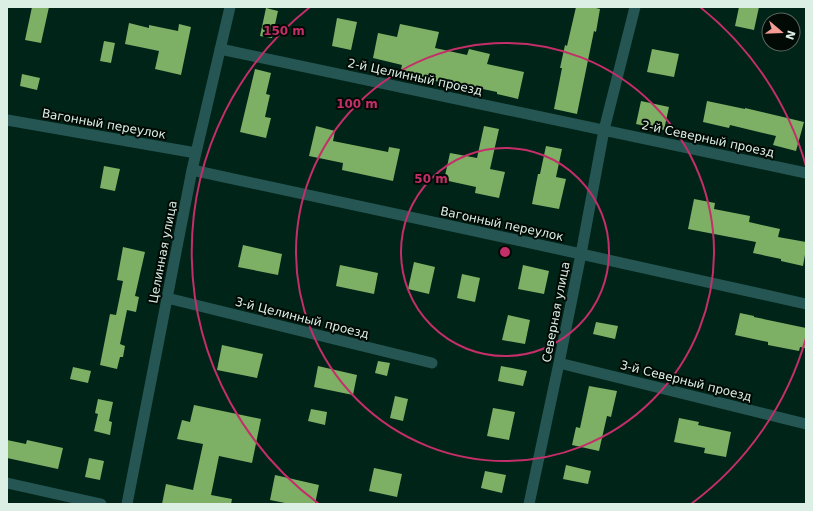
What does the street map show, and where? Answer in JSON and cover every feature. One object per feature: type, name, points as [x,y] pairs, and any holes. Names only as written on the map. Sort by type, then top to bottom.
[{"type":"street","name":"Целинная улица","points":[[127,504],[192,170],[230,7]]},
{"type":"street","name":"Северная улица","points":[[529,504],[581,254],[604,130],[635,7]]},
{"type":"street","name":"2-й Целинный проезд","points":[[220,49],[604,130]]},
{"type":"street","name":"Вагонный переулок","points":[[7,120],[196,153]]},
{"type":"street","name":"2-й Северный проезд","points":[[604,130],[806,173]]},
{"type":"street","name":"Вагонный переулок","points":[[192,170],[806,304]]},
{"type":"street","name":"3-й Целинный проезд","points":[[167,298],[432,363]]},
{"type":"street","name":"3-й Северный проезд","points":[[559,363],[806,424]]},
{"type":"street","points":[[7,484],[101,504]]},
{"type":"building","points":[[32,7],[49,7],[41,43],[25,40]]},
{"type":"building","points":[[576,7],[592,7],[600,9],[577,114],[554,109],[562,68],[560,68]]},
{"type":"building","points":[[739,7],[759,7],[754,30],[735,26]]},
{"type":"building","points":[[266,8],[278,11],[272,38],[260,36]]},
{"type":"building","points":[[337,18],[357,22],[351,50],[332,46]]},
{"type":"building","points":[[129,23],[149,28],[149,25],[178,31],[179,24],[191,27],[181,75],[155,69],[159,51],[125,44]]},
{"type":"building","points":[[400,24],[439,32],[435,48],[467,55],[469,49],[490,54],[487,64],[524,72],[518,99],[497,94],[497,92],[445,81],[445,83],[400,74],[402,65],[373,58],[378,33],[397,37]]},
{"type":"building","points":[[104,41],[115,43],[111,63],[100,61]]},
{"type":"building","points":[[652,49],[679,54],[674,77],[647,72]]},
{"type":"building","points":[[255,69],[271,73],[266,94],[270,95],[265,117],[271,118],[266,138],[240,132]]},
{"type":"building","points":[[22,74],[40,78],[37,90],[20,86]]},
{"type":"building","points":[[641,101],[669,107],[664,130],[636,124]]},
{"type":"building","points":[[707,101],[804,122],[796,151],[773,145],[776,136],[730,125],[729,128],[703,122]]},
{"type":"building","points":[[316,126],[335,131],[333,141],[388,152],[389,147],[400,149],[393,181],[342,170],[343,163],[309,156]]},
{"type":"building","points":[[484,126],[499,129],[490,169],[505,172],[499,198],[475,193],[476,187],[444,180],[450,153],[477,158]]},
{"type":"building","points":[[546,146],[562,149],[556,177],[566,179],[559,209],[532,204],[538,174],[540,174]]},
{"type":"building","points":[[104,166],[120,169],[115,191],[100,188]]},
{"type":"building","points":[[694,199],[715,203],[714,209],[750,216],[749,222],[780,229],[778,237],[806,242],[803,266],[781,261],[781,259],[753,253],[756,242],[688,229]]},
{"type":"building","points":[[243,245],[282,254],[278,275],[238,267]]},
{"type":"building","points":[[123,247],[145,252],[135,296],[139,297],[136,312],[127,310],[120,344],[125,346],[123,357],[120,357],[117,369],[100,365],[110,314],[116,315],[123,281],[117,280]]},
{"type":"building","points":[[414,262],[435,267],[429,294],[408,289]]},
{"type":"building","points":[[340,265],[378,273],[374,294],[336,286]]},
{"type":"building","points":[[523,265],[549,271],[544,294],[518,289]]},
{"type":"building","points":[[462,274],[480,278],[475,302],[457,298]]},
{"type":"building","points":[[740,313],[806,328],[806,348],[800,347],[799,351],[768,345],[768,342],[735,335]]},
{"type":"building","points":[[508,315],[530,320],[525,344],[502,340]]},
{"type":"building","points":[[596,322],[618,326],[615,339],[593,334]]},
{"type":"building","points":[[222,345],[263,354],[257,378],[217,370]]},
{"type":"building","points":[[378,361],[390,363],[387,376],[375,373]]},
{"type":"building","points":[[318,366],[357,375],[353,395],[314,387]]},
{"type":"building","points":[[501,366],[527,371],[523,386],[498,381]]},
{"type":"building","points":[[73,367],[91,371],[88,383],[70,379]]},
{"type":"building","points":[[589,386],[617,391],[611,417],[607,416],[599,451],[572,445],[576,427],[580,428]]},
{"type":"building","points":[[395,396],[408,399],[403,421],[390,418]]},
{"type":"building","points":[[98,399],[113,402],[109,421],[112,422],[110,435],[94,431],[98,414],[95,413]]},
{"type":"building","points":[[194,405],[261,419],[252,463],[219,456],[211,495],[232,499],[231,504],[162,504],[166,484],[193,490],[203,444],[177,439],[182,420],[190,422]]},
{"type":"building","points":[[493,408],[515,412],[509,440],[487,436]]},
{"type":"building","points":[[311,409],[327,412],[325,425],[308,421]]},
{"type":"building","points":[[679,418],[699,422],[698,425],[731,432],[726,457],[704,453],[705,448],[674,442]]},
{"type":"building","points":[[7,440],[26,444],[27,440],[63,448],[58,469],[7,458]]},
{"type":"building","points":[[89,458],[104,461],[100,480],[85,477]]},
{"type":"building","points":[[566,465],[591,471],[588,484],[563,479]]},
{"type":"building","points":[[374,468],[402,474],[397,497],[369,491]]},
{"type":"building","points":[[485,471],[506,475],[502,493],[481,488]]},
{"type":"building","points":[[275,475],[319,485],[315,504],[290,504],[270,500]]}]
